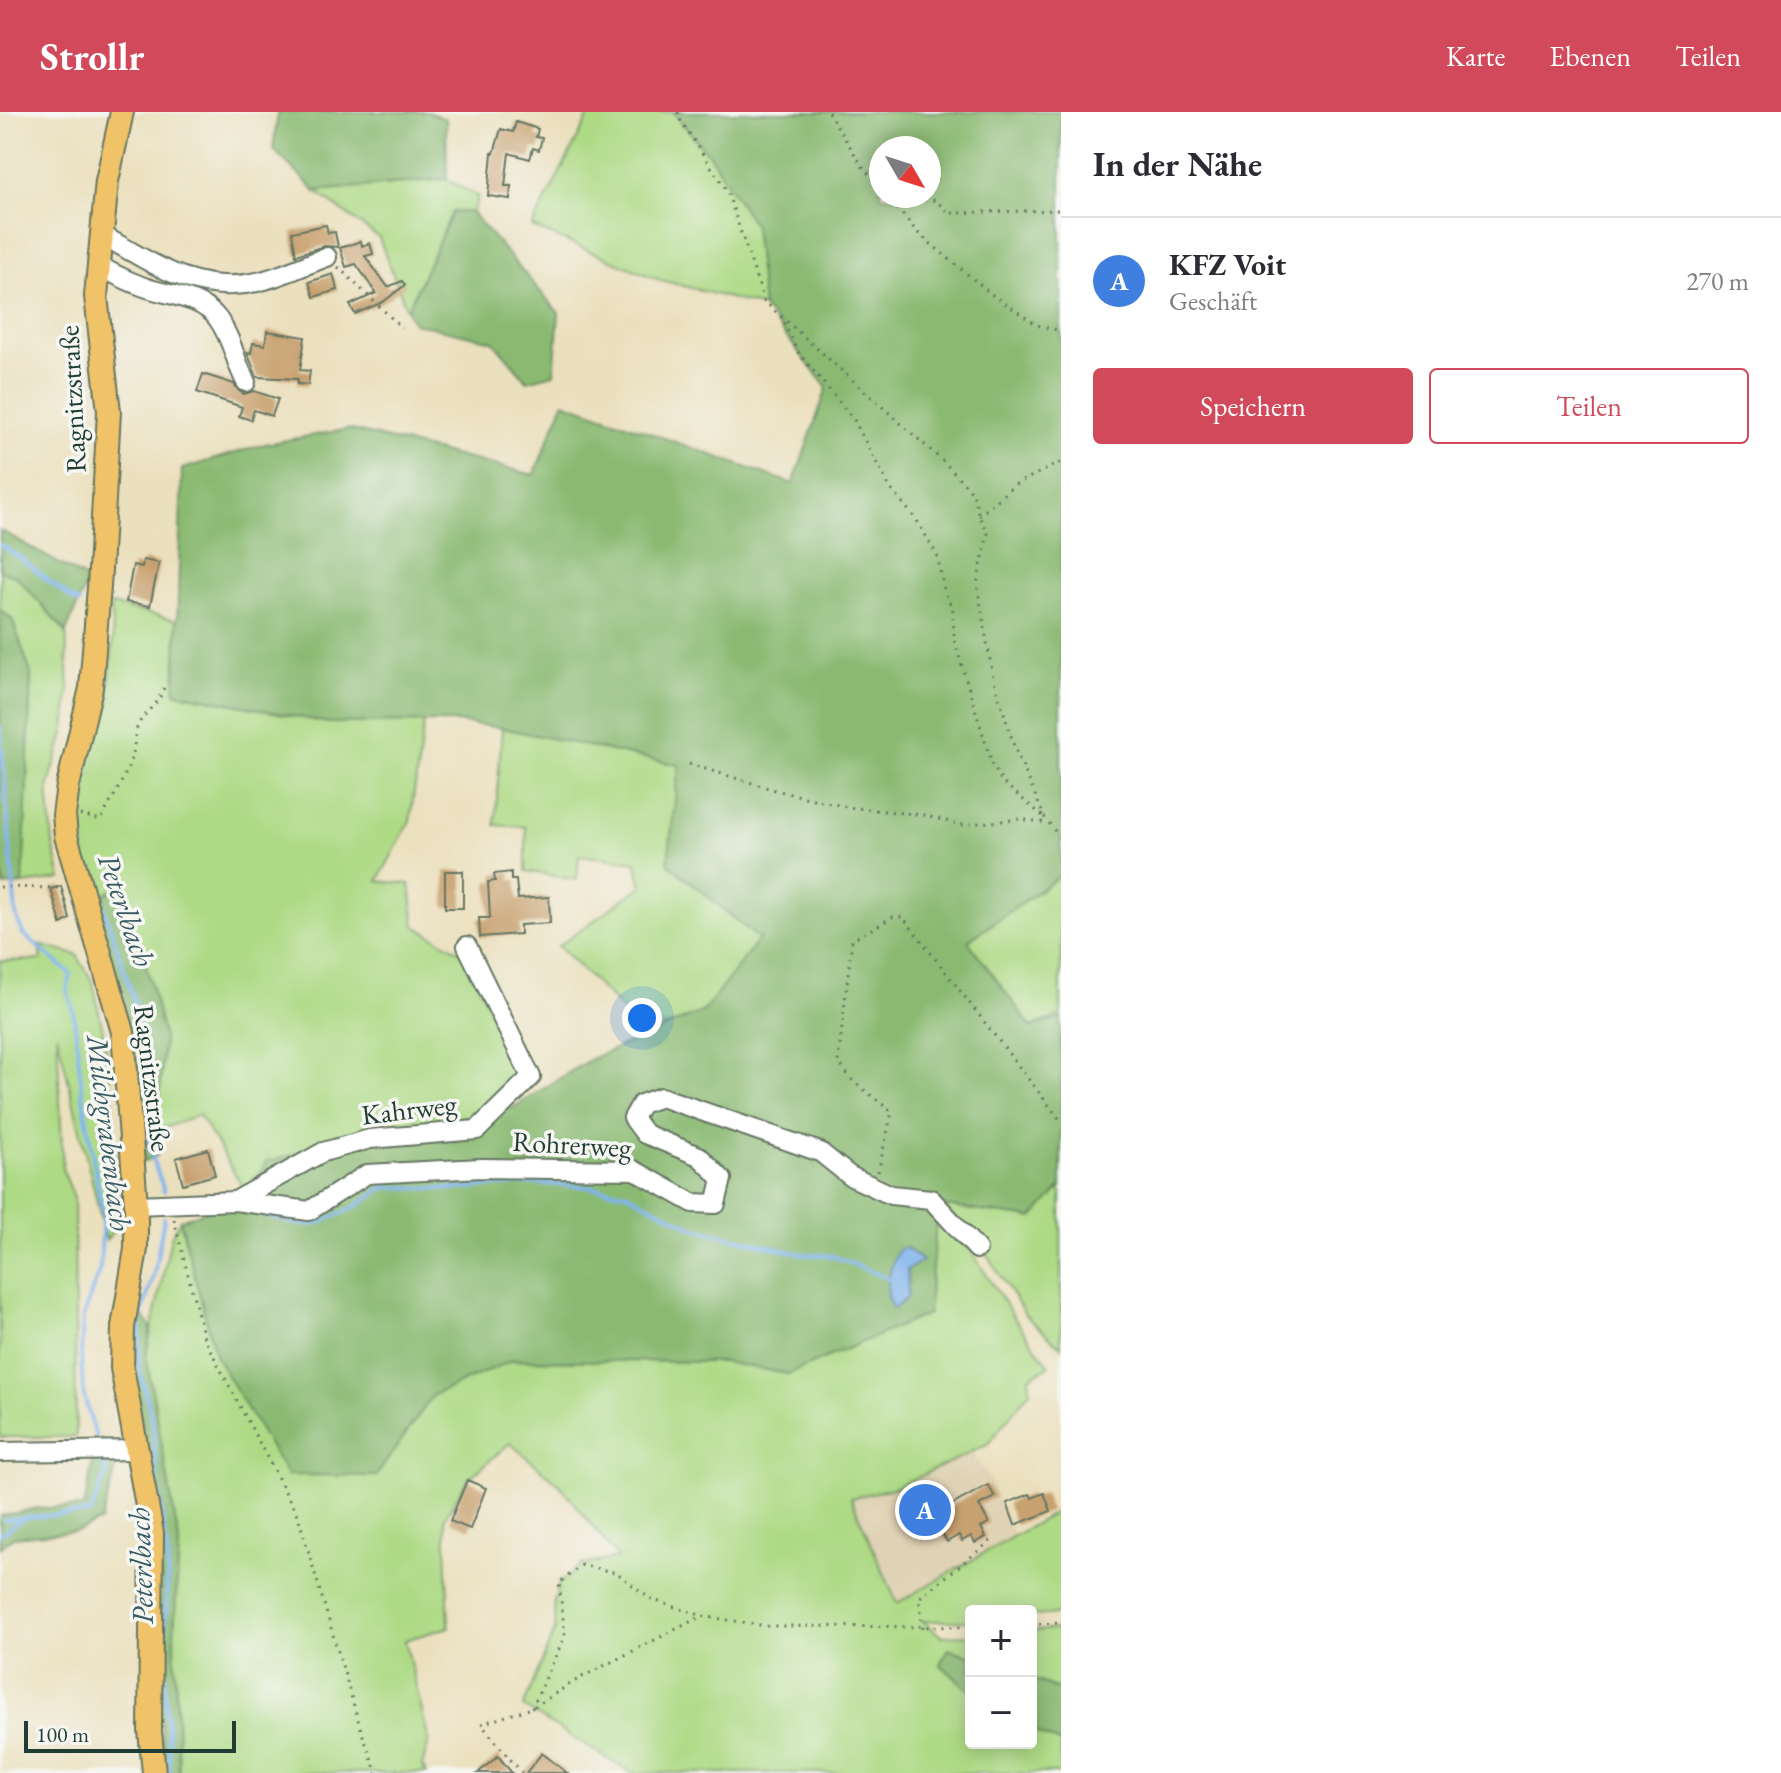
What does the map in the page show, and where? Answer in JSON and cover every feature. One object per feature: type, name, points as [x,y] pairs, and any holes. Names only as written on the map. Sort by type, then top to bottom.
[{"type":"main road","name":"Ragnitzstraße","points":[[122,112],[107,181],[96,296],[109,412],[91,688],[64,815],[66,836],[123,1032],[136,1205],[136,1249],[123,1327],[122,1368],[152,1533],[150,1731],[154,1773]]},
{"type":"street","points":[[102,235],[188,281],[221,286],[257,282],[327,257]]},
{"type":"street","points":[[99,266],[141,287],[195,301],[216,316],[234,344],[240,371],[246,382]]},
{"type":"street","name":"Kahrweg","points":[[235,1201],[323,1152],[370,1139],[477,1130],[531,1077],[467,946]]},
{"type":"street","name":"Rohrerweg","points":[[136,1205],[235,1201],[309,1211],[367,1174],[481,1168],[634,1170],[693,1203],[716,1204],[722,1179],[699,1156],[645,1134],[633,1118],[641,1104],[661,1097],[820,1152],[850,1176],[891,1195],[931,1199],[977,1249]]},
{"type":"street","points":[[0,1452],[138,1450]]},
{"type":"path","points":[[678,112],[727,191],[764,301],[945,463],[973,493],[988,534],[977,584],[993,677],[1015,749],[1045,818],[1061,839]]},
{"type":"path","points":[[828,112],[869,174]]},
{"type":"path","points":[[941,205],[950,213],[1061,210]]},
{"type":"path","points":[[897,208],[918,233],[991,294],[1037,325],[1061,331]]},
{"type":"path","points":[[327,257],[402,328]]},
{"type":"path","points":[[782,319],[798,352],[854,420],[890,488],[916,519],[937,555],[944,590],[953,611],[954,640],[992,764],[1002,782],[1045,818]]},
{"type":"path","points":[[979,516],[1014,485],[1061,462]]},
{"type":"path","points":[[81,815],[101,820],[133,753],[136,730],[148,709],[158,703],[165,683]]},
{"type":"path","points":[[689,764],[775,790],[847,807],[923,815],[961,825],[1020,819],[1048,823]]},
{"type":"path","points":[[0,887],[81,888]]},
{"type":"path","points":[[874,1187],[892,1112],[853,1081],[838,1062],[852,940],[893,917],[903,917],[1061,1121]]},
{"type":"path","points":[[170,1204],[204,1338],[298,1516],[377,1773]]},
{"type":"path","points":[[923,1628],[919,1598],[992,1540]]},
{"type":"path","points":[[532,1708],[565,1636],[559,1583],[582,1565],[617,1573],[650,1599],[702,1616],[767,1626],[965,1627]]},
{"type":"path","points":[[522,1773],[481,1724],[532,1708],[580,1678],[702,1616]]},
{"type":"path","points":[[1037,1624],[1061,1623]]},
{"type":"shaded area","points":[[971,1452],[989,1478],[1014,1536],[897,1604],[851,1497],[897,1487]]},
{"type":"green space","points":[[278,112],[428,112],[446,119],[447,179],[315,191],[273,149]]},
{"type":"green space","points":[[591,112],[673,112],[710,156],[754,225],[763,307],[657,279],[532,227]]},
{"type":"green space","points":[[673,112],[1061,112],[1061,875],[968,941],[1031,1027],[1061,1018],[1061,1187],[1033,1218],[944,1206],[937,1211],[928,1314],[788,1374],[724,1362],[512,1360],[433,1395],[376,1476],[287,1475],[216,1357],[180,1220],[248,1195],[267,1161],[514,1107],[591,1059],[704,1011],[759,939],[668,863],[679,765],[502,728],[456,722],[329,723],[175,692],[182,469],[265,444],[348,429],[534,475],[564,402],[793,484],[827,388],[763,307],[754,225],[710,156]],"holes":[[[906,1248],[922,1261],[907,1270],[908,1297],[895,1308],[887,1298]]]},
{"type":"green space","points":[[447,179],[478,197],[472,213],[453,211],[407,310],[379,238],[315,191]]},
{"type":"green space","points":[[453,211],[472,213],[559,313],[554,374],[527,381],[493,341],[413,323],[407,310]]},
{"type":"green space","points":[[0,530],[88,580],[66,632],[16,576],[0,571]]},
{"type":"green space","points":[[0,571],[16,576],[66,632],[69,691],[65,730],[48,788],[53,844],[61,879],[23,884],[31,674],[12,619],[0,610]]},
{"type":"green space","points":[[111,605],[177,620],[176,693],[329,723],[424,722],[410,821],[378,881],[410,884],[415,926],[463,953],[517,1064],[512,1088],[487,1113],[378,1135],[248,1195],[199,1115],[157,1131],[164,1038],[93,899],[71,815],[76,777],[108,703],[113,639]]},
{"type":"green space","points":[[0,610],[12,619],[31,674],[23,884],[4,886],[0,859]]},
{"type":"green space","points":[[502,728],[679,765],[668,863],[759,939],[704,1011],[664,1028],[644,1008],[630,1017],[558,946],[642,886],[636,862],[579,855],[577,880],[526,871],[526,827],[495,825]]},
{"type":"green space","points":[[1061,875],[1061,1015],[1031,1027],[968,941]]},
{"type":"green space","points":[[116,889],[143,952],[164,1038],[158,1155],[144,1162],[93,899]]},
{"type":"green space","points":[[39,945],[77,955],[93,982],[105,1041],[113,1106],[119,1224],[106,1240],[57,1033],[63,1171],[74,1197],[76,1437],[0,1437],[0,961],[41,960]]},
{"type":"green space","points":[[1061,1187],[1061,1347],[1026,1316],[986,1253],[944,1206],[1032,1218]]},
{"type":"green space","points":[[937,1211],[970,1249],[1049,1366],[1029,1377],[1030,1391],[987,1445],[897,1487],[851,1498],[897,1603],[1061,1509],[1061,1614],[1037,1616],[1037,1605],[965,1605],[965,1621],[923,1621],[941,1636],[965,1635],[965,1654],[948,1649],[940,1664],[965,1687],[965,1749],[1037,1749],[1037,1733],[1061,1744],[1061,1773],[631,1773],[523,1707],[555,1630],[554,1600],[559,1583],[582,1565],[618,1558],[560,1485],[510,1443],[467,1480],[445,1517],[449,1627],[405,1640],[429,1741],[422,1766],[427,1773],[179,1773],[174,1634],[179,1542],[146,1356],[171,1237],[180,1220],[216,1357],[376,1476],[433,1395],[512,1360],[724,1362],[788,1374],[932,1255]]},
{"type":"green space","points":[[136,1306],[151,1327],[146,1356],[179,1542],[174,1634],[179,1773],[165,1773],[159,1699],[161,1543],[151,1466],[133,1373]]},
{"type":"green space","points":[[93,1461],[118,1463],[101,1521],[78,1531],[13,1537],[0,1548],[0,1516],[38,1508],[84,1507]]},
{"type":"green space","points":[[1061,1629],[1061,1690],[1037,1681],[1037,1631]]},
{"type":"green space","points":[[948,1649],[965,1654],[965,1687],[940,1664]]},
{"type":"green space","points":[[1037,1681],[1061,1690],[1061,1744],[1037,1733]]},
{"type":"water","points":[[906,1248],[922,1261],[907,1270],[908,1297],[895,1308],[889,1299],[889,1278],[899,1249]]},
{"type":"building","points":[[516,122],[538,129],[536,137],[542,138],[539,150],[533,148],[530,159],[509,153],[505,186],[511,186],[510,199],[488,196],[492,153],[501,129],[513,132]]},
{"type":"building","points":[[326,225],[328,233],[335,232],[338,247],[324,246],[296,255],[292,232]]},
{"type":"building","points":[[361,241],[362,246],[370,243],[373,254],[365,256],[388,287],[402,281],[405,285],[383,302],[355,314],[350,305],[376,293],[356,264],[346,267],[340,248]]},
{"type":"building","points":[[333,274],[338,290],[314,297],[309,282]]},
{"type":"building","points":[[267,331],[305,337],[300,370],[310,371],[308,385],[297,384],[298,379],[257,377],[247,352],[251,353],[253,343],[265,345]]},
{"type":"building","points":[[203,374],[234,384],[244,394],[254,391],[278,399],[272,416],[254,410],[251,420],[239,416],[242,407],[197,392]]},
{"type":"building","points":[[143,560],[159,563],[150,606],[126,602],[133,565],[142,567]]},
{"type":"building","points":[[445,871],[463,871],[463,908],[445,908]]},
{"type":"building","points":[[511,872],[511,880],[516,880],[518,899],[549,897],[550,923],[520,925],[520,934],[480,937],[479,918],[490,918],[488,882],[495,881],[494,874]]},
{"type":"building","points":[[61,886],[70,919],[61,924],[51,889]]},
{"type":"building","points":[[208,1149],[215,1175],[183,1184],[176,1158]]},
{"type":"building","points":[[467,1480],[486,1488],[470,1529],[450,1521]]},
{"type":"building","points":[[988,1485],[995,1497],[979,1505],[989,1523],[981,1527],[986,1537],[975,1543],[971,1536],[962,1541],[959,1535],[947,1542],[932,1516]]},
{"type":"building","points":[[1044,1493],[1051,1511],[1015,1525],[1007,1503],[1030,1494],[1032,1498]]},
{"type":"building","points":[[542,1753],[567,1773],[526,1773]]},
{"type":"building","points":[[498,1756],[512,1773],[478,1773]]},
{"type":"waterway","name":"Peterlbach","points":[[0,545],[79,603]]},
{"type":"waterway","name":"Peterlbach","points":[[103,678],[105,647]]},
{"type":"waterway","name":"Peterlbach","points":[[82,851],[78,800],[86,776],[98,706]]},
{"type":"waterway","name":"Milchgrabenbach","points":[[0,727],[16,915],[23,934],[71,974],[67,991],[73,1009],[83,1098],[103,1216],[100,1268],[83,1317],[81,1354],[83,1393],[99,1447]]},
{"type":"waterway","name":"Peterlbach","points":[[84,860],[134,1000],[146,1055],[140,1088],[149,1147],[164,1191]]},
{"type":"waterway","points":[[249,1211],[298,1224],[317,1224],[353,1208],[385,1187],[454,1189],[535,1183],[589,1187],[627,1193],[694,1228],[801,1254],[833,1256],[892,1280]]},
{"type":"waterway","name":"Peterlbach","points":[[164,1218],[155,1269],[140,1321],[139,1367],[153,1425],[168,1558],[164,1664],[170,1773]]},
{"type":"waterway","name":"Milchgrabenbach","points":[[0,1534],[26,1517],[91,1513],[106,1473],[101,1455]]},
{"type":"waterway","points":[[5,1520],[22,1518]]},
{"type":"place","name":"KFZ Voit","points":[[925,1510]]}]
